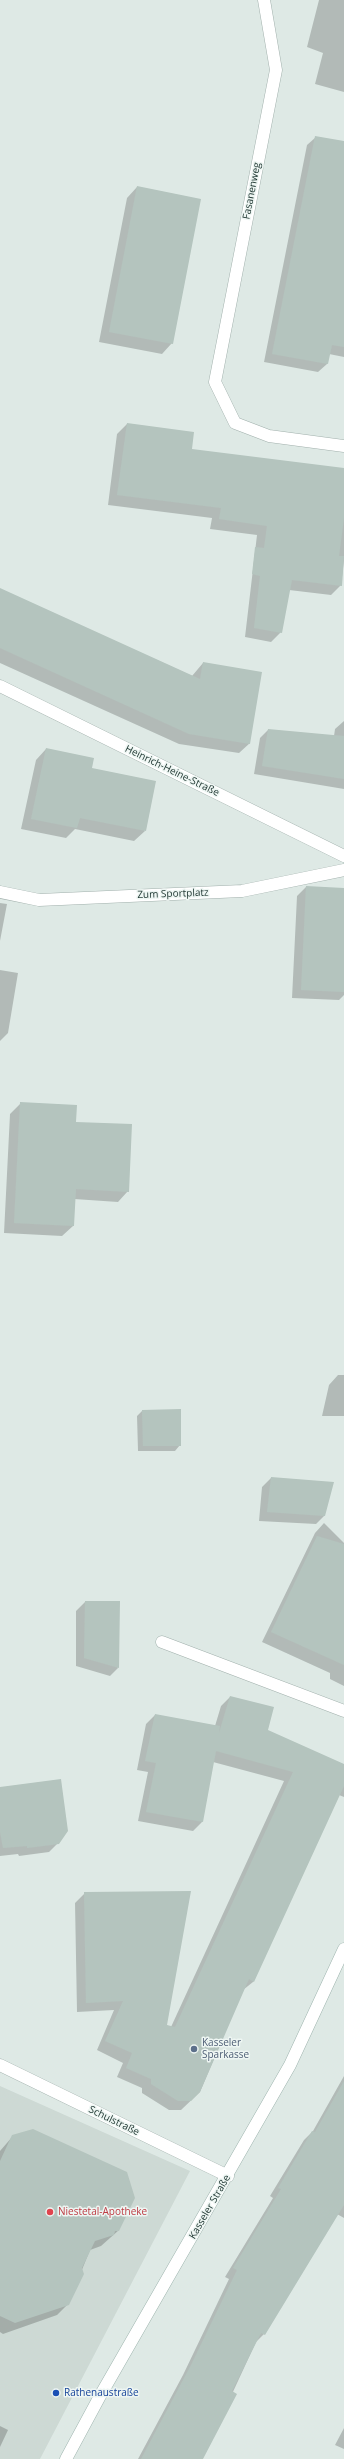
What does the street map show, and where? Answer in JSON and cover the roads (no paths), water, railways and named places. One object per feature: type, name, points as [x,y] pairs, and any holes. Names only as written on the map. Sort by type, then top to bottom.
[{"type":"street","name":"Fasanenweg","points":[[264,0],[276,70],[214,382],[234,423],[269,436],[344,446]]},
{"type":"street","name":"Heinrich-Heine-Straße","points":[[0,686],[344,856]]},
{"type":"street","name":"Zum Sportplatz","points":[[0,892],[39,900],[242,891],[344,870]]},
{"type":"street","points":[[162,1642],[344,1711]]},
{"type":"street","name":"Kasseler Straße","points":[[66,2459],[100,2396],[228,2176],[290,2065],[344,1949]]},
{"type":"street","name":"Schulstraße","points":[[0,2065],[228,2176]]},
{"type":"place","name":"Kasseler Sparkasse","points":[[194,2049]]},
{"type":"place","name":"Niestetal-Apotheke","points":[[50,2212]]},
{"type":"place","name":"Rathenaustraße","points":[[56,2393]]}]
